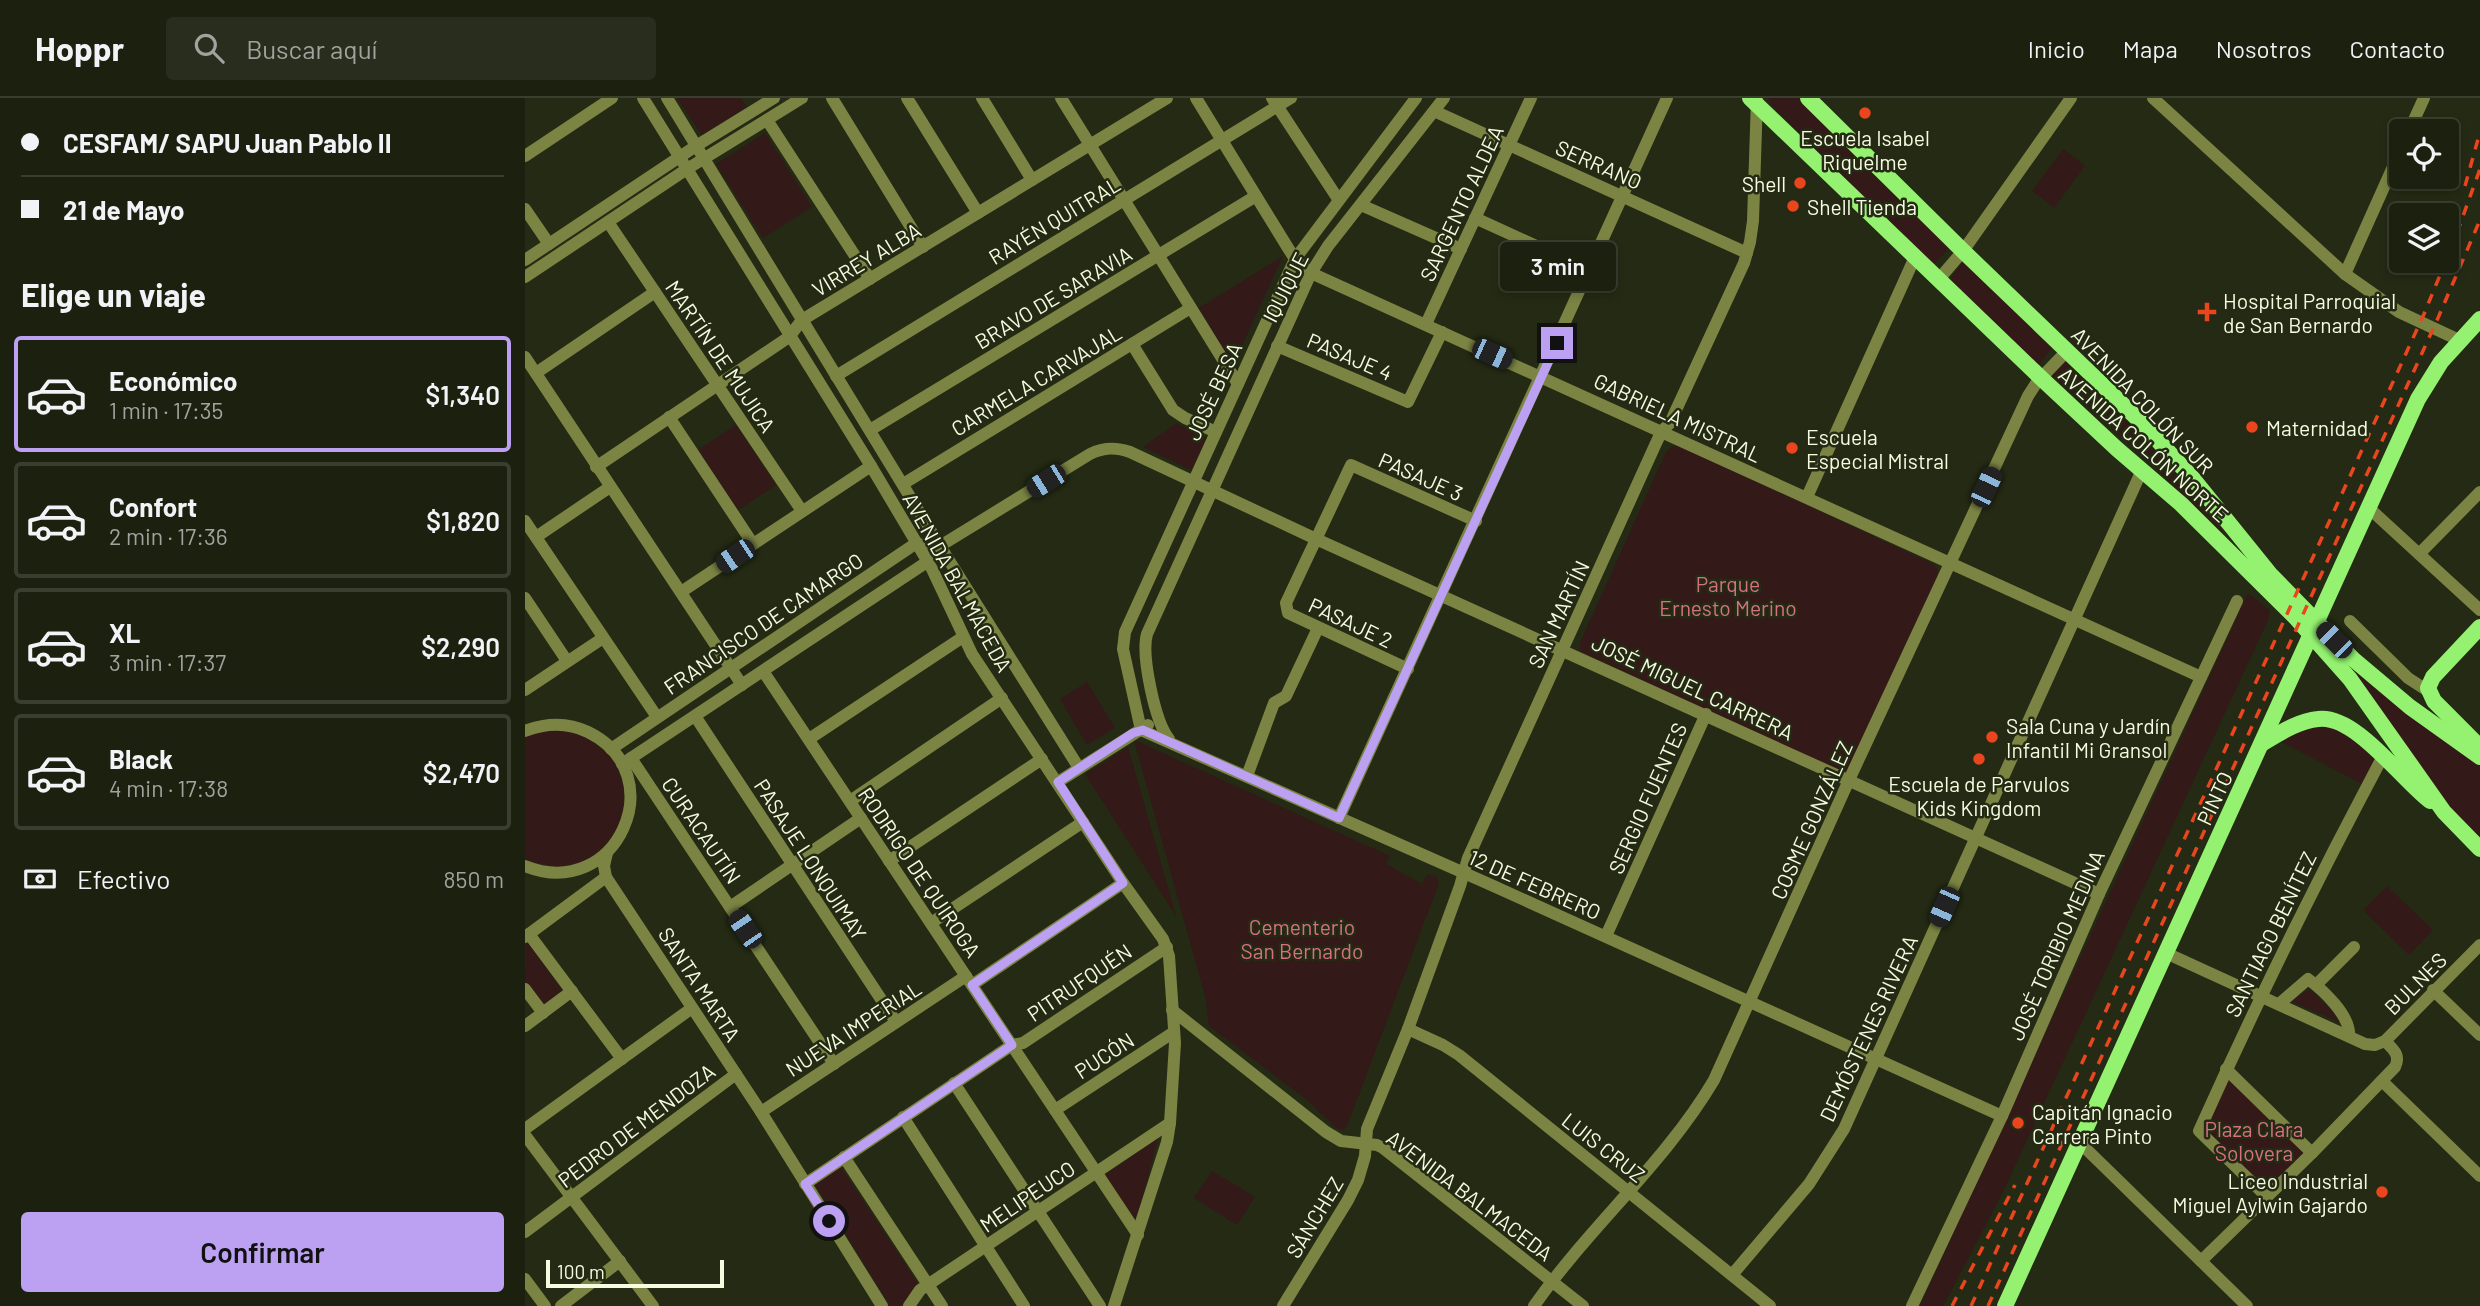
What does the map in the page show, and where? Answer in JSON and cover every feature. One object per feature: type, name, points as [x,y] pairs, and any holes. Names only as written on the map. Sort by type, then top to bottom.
[{"type":"main road","name":"AVENIDA COLÓN SUR","points":[[1808,98],[2143,424],[2194,480],[2270,574],[2353,659],[2399,698],[2480,757]]},
{"type":"main road","name":"AVENIDA COLÓN NORTE","points":[[1754,100],[2041,378],[2181,504],[2336,660],[2444,812],[2480,849]]},
{"type":"main road","name":"PINTO","points":[[2005,1306],[2425,385],[2459,340],[2480,319]]},
{"type":"main road","points":[[2480,627],[2431,679],[2428,691],[2434,701],[2480,747]]},
{"type":"main road","points":[[2263,743],[2301,723],[2327,718],[2349,727],[2444,812]]},
{"type":"street","points":[[525,156],[612,98]]},
{"type":"street","name":"AVENIDA BALMACEDA","points":[[643,98],[871,466],[927,562],[963,637],[1167,947],[1172,1010],[1326,1132],[1341,1141],[1377,1144],[1383,1148],[1583,1306]]},
{"type":"street","name":"AVENIDA BALMACEDA","points":[[667,98],[940,546],[1079,768]]},
{"type":"street","points":[[525,260],[696,146],[752,104],[774,98]]},
{"type":"street","points":[[525,277],[704,158],[802,98]]},
{"type":"street","points":[[832,98],[923,247]]},
{"type":"street","points":[[907,98],[978,213]]},
{"type":"street","points":[[982,98],[1032,180]]},
{"type":"street","points":[[1061,98],[1189,309],[1238,384]]},
{"type":"street","name":"VIRREY ALBA","points":[[596,467],[789,337],[803,320],[1167,98]]},
{"type":"street","name":"GABRIELA MISTRAL","points":[[1196,98],[1295,259],[1311,273],[2201,677]]},
{"type":"street","name":"RAYÉN QUITRAL","points":[[836,376],[1222,140],[1275,102],[1291,98]]},
{"type":"street","name":"JOSÉ BESA","points":[[1141,730],[1122,640],[1295,259],[1416,98]]},
{"type":"street","name":"IQUIQUE","points":[[1172,743],[1161,727],[1157,714],[1145,654],[1145,640],[1311,273],[1328,246],[1444,98]]},
{"type":"street","name":"SARGENTO ALDEA","points":[[1426,324],[1531,98]]},
{"type":"street","points":[[1339,818],[1667,98]]},
{"type":"street","points":[[1939,279],[1963,251],[2071,98]]},
{"type":"street","points":[[2153,98],[2345,274],[2399,312],[2459,340]]},
{"type":"street","points":[[2414,119],[2424,98]]},
{"type":"street","name":"SAN MARTÍN","points":[[1365,1143],[1367,1129],[1408,1029],[1468,858],[1662,431],[1670,423],[1748,253],[1753,221],[1754,100]]},
{"type":"street","points":[[1275,102],[1338,199]]},
{"type":"street","name":"SERRANO","points":[[1434,111],[1748,253]]},
{"type":"street","points":[[767,120],[870,279]]},
{"type":"street","points":[[2345,274],[2389,176]]},
{"type":"street","name":"BRAVO DE SARAVIA","points":[[870,430],[1256,196]]},
{"type":"street","points":[[1361,205],[1461,250]]},
{"type":"street","points":[[525,209],[549,244]]},
{"type":"street","points":[[1475,218],[1590,270]]},
{"type":"street","name":"MARTÍN DE MUJICA","points":[[608,222],[802,511]]},
{"type":"street","points":[[1807,498],[1915,257]]},
{"type":"street","points":[[536,373],[655,292]]},
{"type":"street","name":"CARMELA CARVAJAL","points":[[903,484],[1189,309]]},
{"type":"street","name":"PASAJE 4","points":[[1277,346],[1408,402],[1442,332]]},
{"type":"street","points":[[1132,344],[1173,410],[1216,432]]},
{"type":"street","name":"COSME GONZÁLEZ","points":[[1534,1306],[1683,1126],[1706,1094],[2028,396],[2067,351]]},
{"type":"street","points":[[525,357],[742,685]]},
{"type":"street","points":[[669,417],[753,544]]},
{"type":"street","name":"FRANCISCO DE CAMARGO","points":[[627,761],[927,562],[940,546],[1090,454],[1115,448],[1131,452],[1193,482]]},
{"type":"street","name":"PASAJE 3","points":[[1316,539],[1351,465],[1476,521]]},
{"type":"street","points":[[681,592],[871,466]]},
{"type":"street","name":"DEMÓSTENES RIVERA","points":[[1733,1275],[1821,1166],[1854,1109],[2143,470]]},
{"type":"street","name":"JOSÉ MIGUEL CARRERA","points":[[1193,482],[2099,894]]},
{"type":"street","points":[[536,537],[610,487]]},
{"type":"street","points":[[2420,553],[2480,492]]},
{"type":"street","points":[[2370,509],[2480,610]]},
{"type":"street","points":[[525,521],[657,717]]},
{"type":"street","name":"PASAJE 2","points":[[1316,539],[1286,603],[1289,613],[1408,669]]},
{"type":"street","points":[[915,544],[940,546]]},
{"type":"street","name":"FRANCISCO DE CAMARGO","points":[[611,749],[915,544]]},
{"type":"street","points":[[525,598],[567,661]]},
{"type":"street","name":"JOSÉ TORIBIO MEDINA","points":[[1912,1306],[2002,1115],[2099,894],[2237,601]]},
{"type":"street","points":[[2350,621],[2408,678],[2428,691]]},
{"type":"street","points":[[1247,776],[1274,703],[1288,693],[1318,628]]},
{"type":"street","points":[[809,738],[963,637]]},
{"type":"street","points":[[525,690],[603,638]]},
{"type":"street","name":"RODRIGO DE QUIROGA","points":[[764,671],[1138,1235]]},
{"type":"street","points":[[850,801],[1002,698]]},
{"type":"street","points":[[1058,782],[1141,730],[1157,714]]},
{"type":"street","name":"SERGIO FUENTES","points":[[1606,936],[1706,715]]},
{"type":"street","name":"PASAJE LONQUIMAY","points":[[695,716],[896,1022]]},
{"type":"street","points":[[525,731],[547,724],[571,726],[593,734],[627,761],[631,805],[623,831],[607,853],[587,867],[555,873],[525,866]]},
{"type":"street","name":"12 DE FEBRERO","points":[[1141,730],[2002,1115]]},
{"type":"street","name":"SANTIAGO BENÍTEZ","points":[[2267,1198],[2199,1130],[2260,996],[2344,827],[2382,758]]},
{"type":"street","points":[[890,861],[1042,759]]},
{"type":"street","name":"CURACAUTÍN","points":[[627,761],[730,907],[834,1064]]},
{"type":"street","points":[[730,907],[861,818]]},
{"type":"street","points":[[931,923],[1083,822]]},
{"type":"street","points":[[607,853],[604,866],[606,877],[527,936],[622,1059]]},
{"type":"street","name":"SANTA MARTA","points":[[587,867],[606,877],[761,1112],[882,1306]]},
{"type":"street","name":"NUEVA IMPERIAL","points":[[761,1112],[896,1022],[969,981],[1123,883]]},
{"type":"street","name":"BULNES","points":[[2380,1043],[2480,945]]},
{"type":"street","name":"PITRUFQUÉN","points":[[805,1184],[1012,1045],[1023,1043],[1167,947]]},
{"type":"street","points":[[2316,985],[2354,947]]},
{"type":"street","points":[[2166,953],[2365,1044],[2380,1043],[2396,1054],[2398,1060],[2395,1067],[2312,1153],[2201,1261]]},
{"type":"street","points":[[2279,1004],[2308,978],[2325,992],[2347,1023],[2349,1036]]},
{"type":"street","points":[[525,989],[543,1013]]},
{"type":"street","points":[[2433,990],[2480,1035]]},
{"type":"street","points":[[525,1026],[572,991]]},
{"type":"street","points":[[525,1129],[692,1007]]},
{"type":"street","points":[[1114,1306],[1167,1142],[1174,1032],[1172,1010]]},
{"type":"street","name":"LUIS CRUZ","points":[[1408,1029],[1459,1055],[1770,1306]]},
{"type":"street","name":"PUCÓN","points":[[1055,1110],[1174,1032]]},
{"type":"street","points":[[2226,1069],[2312,1153]]},
{"type":"street","name":"PEDRO DE MENDOZA","points":[[525,1231],[736,1074]]},
{"type":"street","points":[[2382,1081],[2480,1176]]},
{"type":"street","points":[[954,1083],[1100,1306]]},
{"type":"street","points":[[903,1117],[1024,1306]]},
{"type":"street","name":"MELIPEUCO","points":[[909,1306],[928,1285],[1170,1123]]},
{"type":"street","points":[[525,1135],[653,1306]]},
{"type":"street","name":"SÁNCHEZ","points":[[1283,1306],[1354,1190],[1362,1170],[1365,1143]]},
{"type":"street","points":[[2080,1143],[2247,1306]]},
{"type":"street","points":[[844,1157],[941,1306]]},
{"type":"street","points":[[561,1306],[619,1261]]},
{"type":"street","points":[[525,1279],[545,1306]]},
{"type":"green space","points":[[677,98],[741,98],[747,107],[702,135]]},
{"type":"green space","points":[[1768,98],[1800,98],[1949,248],[1933,265],[1772,106]]},
{"type":"green space","points":[[765,133],[812,207],[763,238],[716,164]]},
{"type":"green space","points":[[2063,149],[2085,166],[2054,208],[2032,191]]},
{"type":"green space","points":[[1283,256],[1233,365],[1199,308]]},
{"type":"green space","points":[[1963,261],[2053,346],[2037,367],[1949,281]]},
{"type":"green space","points":[[2067,360],[2153,446],[2228,539],[2152,465],[2052,376]]},
{"type":"green space","points":[[1176,423],[1207,438],[1191,470],[1143,447]]},
{"type":"green space","points":[[736,425],[776,485],[738,510],[698,450]]},
{"type":"green space","name":"Parque Ernesto Merino","points":[[1674,446],[1933,564],[1938,571],[1938,577],[1848,771],[1840,771],[1580,651],[1580,643],[1666,452]]},
{"type":"green space","points":[[2248,593],[2270,611],[2268,620],[2001,1196],[1943,1306],[1920,1306]]},
{"type":"green space","points":[[2355,670],[2480,764],[2480,840],[2453,812]]},
{"type":"green space","points":[[1087,682],[1115,728],[1087,745],[1060,699]]},
{"type":"green space","points":[[2327,723],[2348,731],[2375,758],[2362,784],[2278,740],[2306,727]]},
{"type":"green space","points":[[548,728],[585,735],[613,759],[623,782],[625,806],[617,830],[602,850],[581,863],[556,867],[525,860],[525,735]]},
{"type":"green space","name":"Cementerio San Bernardo","points":[[1134,740],[1390,856],[1386,864],[1422,884],[1427,875],[1436,876],[1439,883],[1347,1126],[1342,1130],[1336,1128],[1307,1100],[1209,1026],[1206,1000]]},
{"type":"green space","points":[[1128,747],[1176,916],[1085,774]]},
{"type":"green space","points":[[2387,886],[2433,930],[2409,955],[2363,910]]},
{"type":"green space","points":[[526,940],[562,990],[543,1005],[525,981]]},
{"type":"green space","points":[[2310,989],[2347,1025],[2290,1001]]},
{"type":"green space","name":"Plaza Clara Solovera","points":[[2230,1075],[2307,1149],[2265,1193],[2203,1133]]},
{"type":"green space","points":[[1158,1138],[1136,1223],[1105,1175]]},
{"type":"green space","points":[[840,1166],[919,1285],[901,1306],[890,1306],[814,1183]]},
{"type":"green space","points":[[1212,1171],[1255,1197],[1237,1225],[1194,1198]]},
{"type":"railway","points":[[2465,186],[2480,132]]},
{"type":"railway","points":[[1971,1306],[2424,314],[2480,169]]},
{"type":"railway","points":[[1988,1306],[2438,318],[2480,220]]},
{"type":"railway","points":[[1952,1306],[2015,1185]]},
{"type":"place","name":"Escuela Isabel Riquelme","points":[[1865,113]]},
{"type":"place","name":"Shell","points":[[1800,183]]},
{"type":"place","name":"Shell Tienda","points":[[1793,206]]},
{"type":"place","name":"Hospital Parroquial de San Bernardo","points":[[2207,312]]},
{"type":"place","name":"Maternidad","points":[[2252,427]]},
{"type":"place","name":"Escuela Especial Mistral","points":[[1792,448]]},
{"type":"place","name":"Sala Cuna y Jardín Infantil Mi Gransol","points":[[1992,737]]},
{"type":"place","name":"Escuela de Parvulos Kids Kingdom","points":[[1979,759]]},
{"type":"place","name":"Capitán Ignacio Carrera Pinto","points":[[2018,1123]]},
{"type":"place","name":"Liceo Industrial Miguel Aylwin Gajardo","points":[[2382,1192]]},
{"type":"route","points":[[829,1221],[805,1184],[1012,1045],[972,985],[1123,883],[1058,782],[1133,733],[1143,730],[1339,818],[1557,343]]}]
